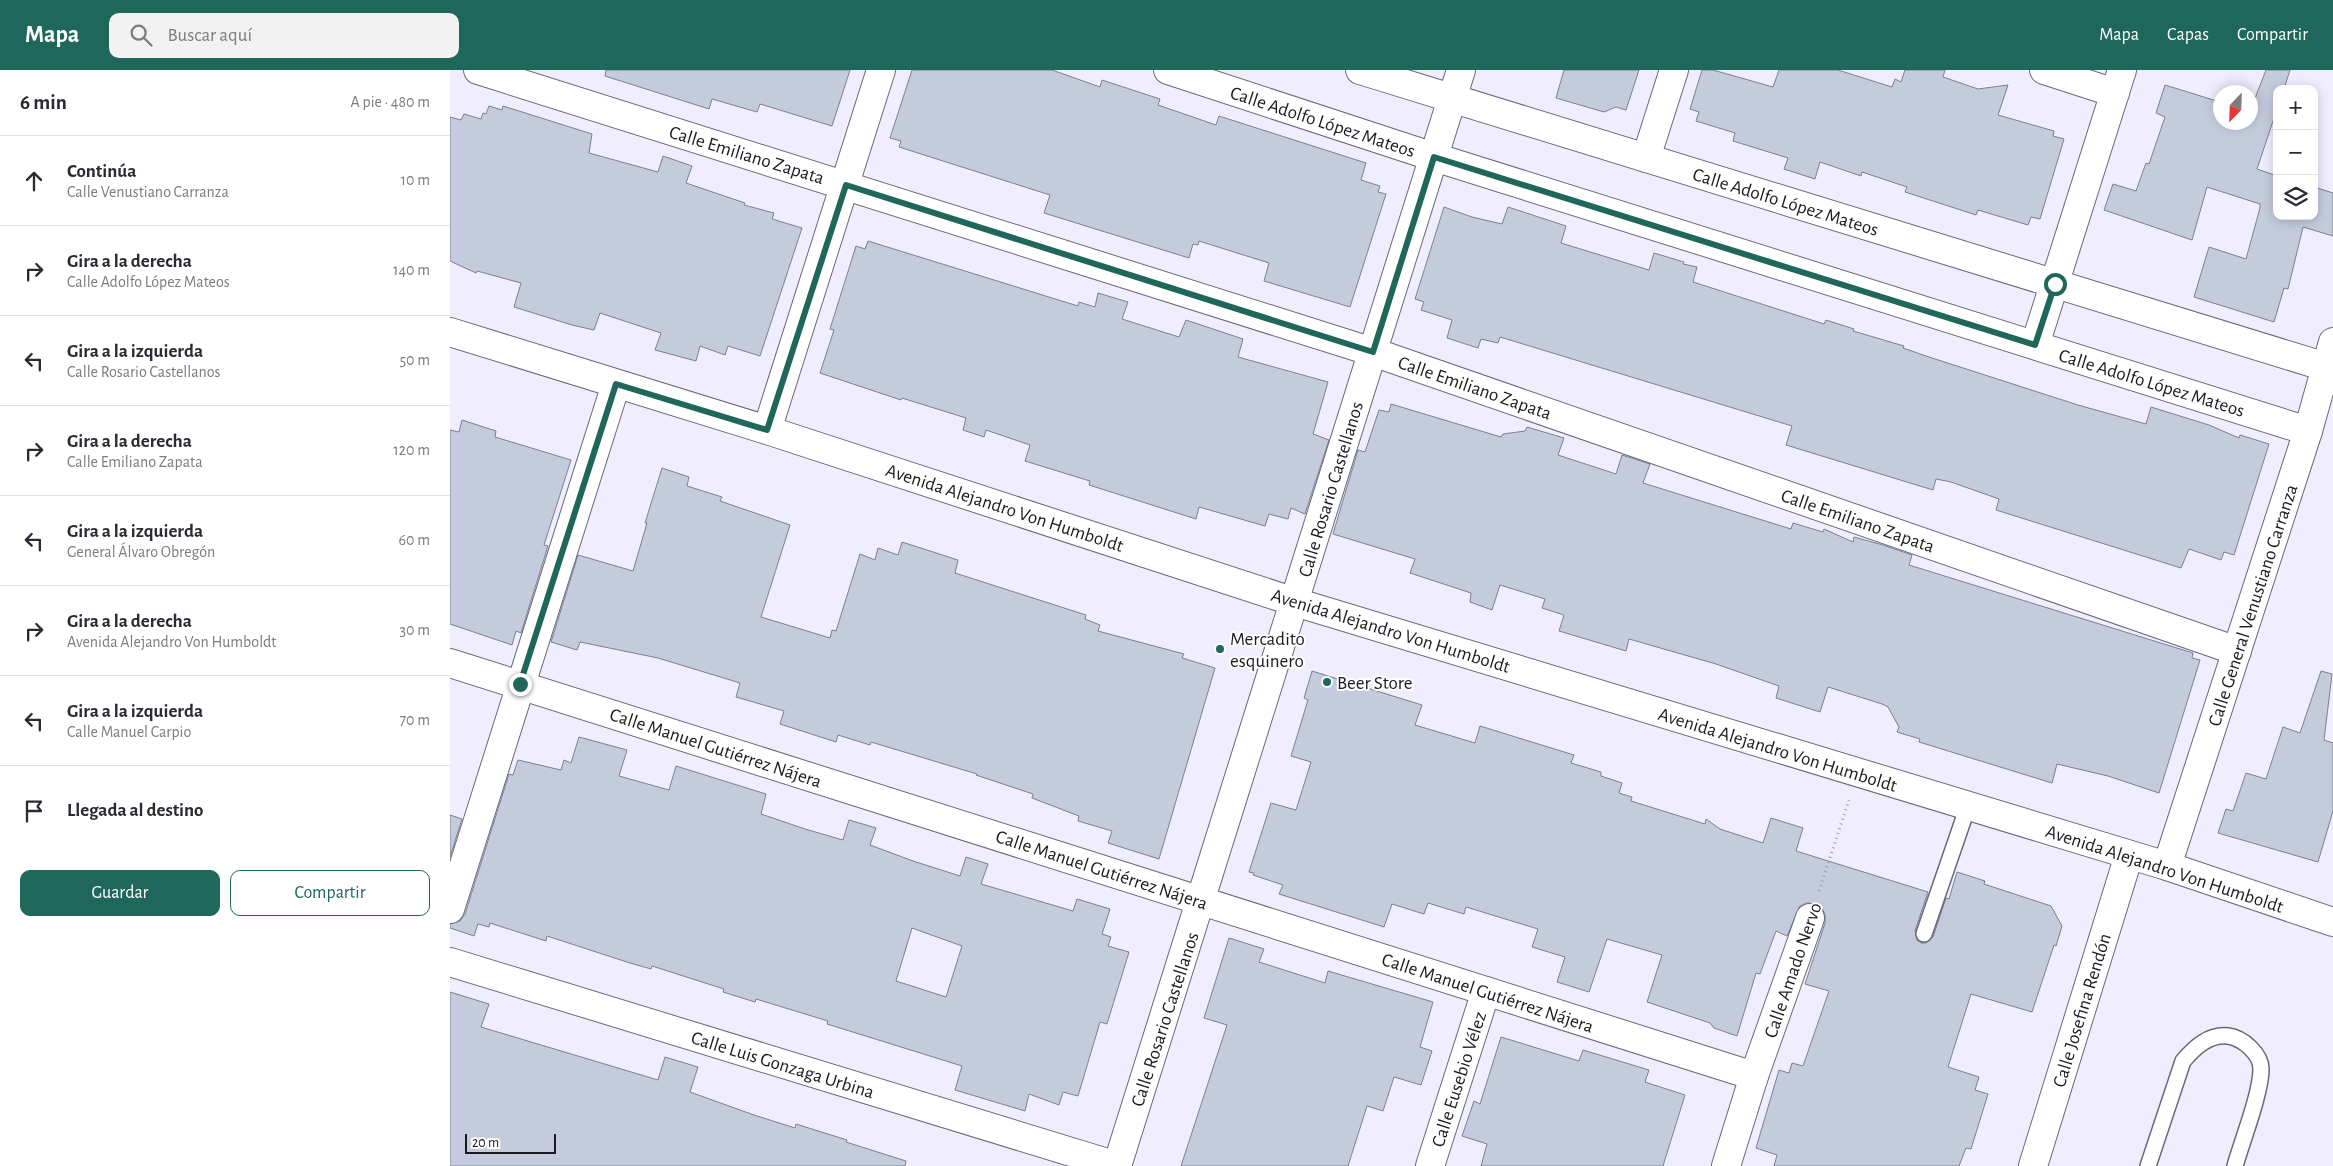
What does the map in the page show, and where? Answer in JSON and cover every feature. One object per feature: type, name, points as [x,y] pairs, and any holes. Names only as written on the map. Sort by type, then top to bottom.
[{"type":"street","name":"Calle Emiliano Zapata","points":[[478,70],[1373,352],[2237,651]]},
{"type":"street","points":[[767,430],[881,70]]},
{"type":"street","name":"Calle Adolfo López Mateos","points":[[1168,70],[1434,157],[2308,431]]},
{"type":"street","name":"Calle Adolfo López Mateos","points":[[1360,70],[2055,284],[2330,355]]},
{"type":"street","name":"Calle Rosario Castellanos","points":[[1117,1166],[1202,901],[1460,70]]},
{"type":"street","points":[[1646,158],[1674,70]]},
{"type":"street","points":[[2035,345],[2118,81],[2044,70]]},
{"type":"street","name":"Avenida Alejandro Von Humboldt","points":[[450,332],[767,430],[1295,602],[2167,866],[2333,922]]},
{"type":"street","name":"Calle General Venustiano Carranza","points":[[2167,866],[2308,431],[2330,355]]},
{"type":"street","points":[[450,909],[616,384]]},
{"type":"street","name":"Calle Manuel Gutiérrez Nájera","points":[[450,664],[520,684],[1754,1076]]},
{"type":"street","name":"Calle Josefina Rendón","points":[[2033,1166],[2128,855]]},
{"type":"street","name":"Calle Amado Nervo","points":[[1726,1166],[1754,1076],[1810,918]]},
{"type":"street","name":"Calle Luis Gonzaga Urbina","points":[[450,962],[1117,1166]]},
{"type":"street","name":"Calle Eusebio Vélez","points":[[1430,1166],[1486,991]]},
{"type":"lane","points":[[1924,934],[1968,806]]},
{"type":"lane","points":[[2148,1166],[2184,1061],[2193,1049],[2210,1038],[2229,1036],[2252,1048],[2262,1068],[2235,1166]]},
{"type":"path","name":"Calle Amado Nervo","points":[[1810,918],[1858,773]]},
{"type":"building","points":[[606,70],[850,70],[832,126],[760,104],[757,112],[712,99],[709,109],[605,76]]},
{"type":"building","points":[[912,70],[1052,70],[1100,87],[1102,80],[1160,99],[1158,105],[1216,125],[1219,116],[1366,163],[1361,180],[1380,186],[1378,192],[1386,194],[1350,307],[1264,281],[1269,263],[1199,241],[1198,245],[1193,244],[1189,258],[1044,213],[1050,195],[899,147],[901,141],[890,138]]},
{"type":"building","points":[[1564,70],[1639,70],[1626,110],[1616,107],[1604,112],[1556,98]]},
{"type":"building","points":[[1702,70],[1713,70],[1773,87],[1779,70],[1838,70],[1892,87],[1895,79],[1901,82],[1905,70],[1945,70],[1943,77],[1978,89],[2008,85],[1998,115],[2054,131],[2053,136],[2064,139],[2040,219],[2031,217],[2028,225],[1978,210],[1976,215],[1905,192],[1907,187],[1862,172],[1861,176],[1820,162],[1815,179],[1784,169],[1788,158],[1733,141],[1735,133],[1696,121],[1699,112],[1690,109]]},
{"type":"building","points":[[2266,70],[2290,70],[2285,85],[2273,85],[2273,121],[2257,169],[2273,175],[2273,220],[2318,220],[2318,188],[2333,193],[2333,236],[2303,227],[2288,289],[2284,288],[2274,322],[2194,297],[2209,247],[2246,259],[2260,204],[2207,187],[2192,240],[2104,210],[2113,184],[2136,191],[2146,163],[2149,164],[2165,117],[2156,113],[2165,85],[2213,100],[2213,130],[2258,130],[2258,90]]},
{"type":"building","points":[[489,106],[502,110],[503,106],[592,134],[589,153],[658,172],[663,156],[692,166],[686,183],[745,203],[744,205],[774,213],[772,219],[802,228],[760,356],[728,346],[725,355],[700,346],[696,361],[655,350],[661,333],[600,313],[594,330],[572,325],[514,307],[521,283],[477,271],[476,273],[450,261],[450,117],[461,120],[464,114],[481,119],[483,113],[486,114]]},
{"type":"building","points":[[1444,207],[1472,217],[1502,224],[1508,207],[1566,226],[1561,243],[1649,270],[1654,253],[1684,262],[1683,264],[1697,267],[1693,282],[1824,324],[1826,320],[1854,329],[1853,331],[1904,346],[1903,348],[1929,357],[2078,405],[2146,424],[2151,407],[2209,425],[2239,438],[2240,435],[2269,444],[2234,555],[2224,552],[2221,560],[2189,549],[2181,568],[1996,510],[1999,499],[1951,482],[1936,479],[1933,490],[1786,445],[1792,426],[1500,337],[1498,343],[1481,339],[1478,348],[1447,338],[1452,320],[1421,310],[1424,302],[1415,299]]},
{"type":"building","points":[[868,241],[1078,306],[1079,302],[1095,307],[1098,293],[1128,302],[1122,319],[1179,337],[1186,320],[1243,339],[1238,357],[1328,382],[1313,434],[1329,440],[1305,514],[1291,508],[1288,519],[1269,514],[1265,526],[1199,507],[1196,519],[1089,485],[1090,481],[1025,461],[1030,445],[986,430],[984,437],[963,430],[966,418],[902,398],[901,400],[820,373],[834,330],[830,329],[856,246],[865,249]]},
{"type":"building","points":[[1391,404],[1501,437],[1503,434],[1525,431],[1527,427],[1564,438],[1558,455],[1616,474],[1622,455],[1650,464],[1643,483],[1791,529],[1793,523],[1823,532],[1824,529],[1853,542],[1854,537],[1883,545],[1912,555],[1909,565],[2193,653],[2192,658],[2200,660],[2159,793],[2108,776],[2057,764],[2052,783],[1919,742],[1920,739],[1897,732],[1899,727],[1888,707],[1828,687],[1820,712],[1776,698],[1779,686],[1716,664],[1629,639],[1626,651],[1559,631],[1564,615],[1542,608],[1545,599],[1500,585],[1492,610],[1470,602],[1471,593],[1410,573],[1415,559],[1333,534],[1358,450],[1365,452],[1379,410],[1389,412]]},
{"type":"building","points":[[462,420],[496,431],[495,437],[571,460],[544,545],[548,546],[521,633],[516,631],[512,645],[450,624],[450,430],[459,432]]},
{"type":"building","points":[[662,468],[689,477],[687,486],[722,497],[720,501],[790,525],[761,617],[830,638],[832,630],[836,631],[860,554],[875,560],[878,548],[898,555],[902,542],[958,560],[955,573],[1086,615],[1085,619],[1100,625],[1098,631],[1184,654],[1182,658],[1215,668],[1159,859],[1108,843],[1112,831],[1078,821],[1079,816],[1032,798],[1033,794],[977,774],[871,742],[870,745],[838,735],[836,742],[780,724],[784,711],[736,697],[740,683],[658,658],[580,642],[577,650],[551,642],[578,555],[633,571]]},
{"type":"building","points":[[1312,671],[1422,705],[1415,725],[1475,743],[1480,726],[1574,755],[1571,763],[1601,772],[1601,776],[1622,783],[1619,793],[1632,797],[1631,801],[1705,824],[1706,819],[1720,829],[1763,843],[1771,818],[1803,828],[1796,851],[1928,892],[1915,931],[1917,940],[1921,943],[1926,943],[1933,937],[1946,898],[1949,899],[1957,872],[1985,881],[1984,884],[2051,906],[2062,926],[2032,1012],[1971,994],[1948,1067],[1979,1077],[1975,1090],[1988,1094],[1971,1149],[1966,1148],[1959,1166],[1774,1166],[1777,1155],[1756,1148],[1779,1070],[1789,1073],[1792,1063],[1803,1066],[1829,991],[1805,984],[1825,923],[1825,915],[1822,908],[1816,904],[1807,903],[1800,906],[1787,936],[1776,931],[1760,974],[1756,973],[1737,1036],[1714,1028],[1710,1023],[1647,1002],[1662,955],[1607,939],[1589,992],[1557,982],[1565,957],[1532,947],[1538,929],[1466,907],[1464,914],[1428,903],[1424,914],[1392,904],[1384,927],[1279,894],[1283,885],[1249,872],[1271,803],[1296,810],[1311,762],[1291,756],[1308,700],[1304,698]]},
{"type":"building","points":[[2321,671],[2332,674],[2324,740],[2333,743],[2333,811],[2318,862],[2218,833],[2226,809],[2233,811],[2246,773],[2266,779],[2283,727],[2300,733]]},
{"type":"building","points":[[579,737],[627,750],[619,776],[669,790],[676,766],[766,794],[761,814],[805,829],[843,840],[849,820],[876,828],[870,845],[913,861],[960,876],[966,857],[988,864],[981,884],[1073,911],[1077,899],[1110,909],[1102,934],[1111,937],[1108,946],[1129,952],[1107,1024],[1100,1022],[1078,1096],[1063,1092],[1059,1105],[1029,1094],[1025,1111],[955,1090],[962,1066],[827,1024],[828,1021],[756,999],[755,1002],[723,992],[724,989],[652,966],[651,969],[630,963],[547,936],[546,941],[490,923],[489,927],[478,924],[474,936],[450,928],[450,924],[460,921],[465,914],[509,774],[513,775],[518,760],[561,770],[564,760],[571,763]],"holes":[[[912,928],[962,946],[946,997],[896,981]]]},
{"type":"building","points":[[450,815],[462,819],[450,857]]},
{"type":"building","points":[[1229,938],[1264,949],[1259,962],[1325,983],[1328,971],[1433,1002],[1420,1047],[1432,1051],[1421,1085],[1394,1077],[1383,1111],[1367,1106],[1348,1166],[1181,1166],[1227,1025],[1204,1018]]},
{"type":"building","points":[[450,992],[489,1004],[481,1027],[658,1080],[665,1057],[698,1067],[690,1092],[795,1128],[796,1124],[847,1140],[846,1142],[906,1161],[905,1166],[450,1166]]},
{"type":"building","points":[[1501,1037],[1579,1061],[1583,1050],[1649,1070],[1645,1082],[1685,1095],[1663,1166],[1481,1166],[1487,1144],[1462,1136],[1474,1101],[1480,1104]]},
{"type":"place","name":"Mercadito esquinero","points":[[1220,649]]},
{"type":"place","name":"Beer Store","points":[[1327,682]]},
{"type":"route","points":[[520,684],[616,384],[767,430],[846,185],[1373,352],[1434,157],[2035,345],[2055,284]]}]
